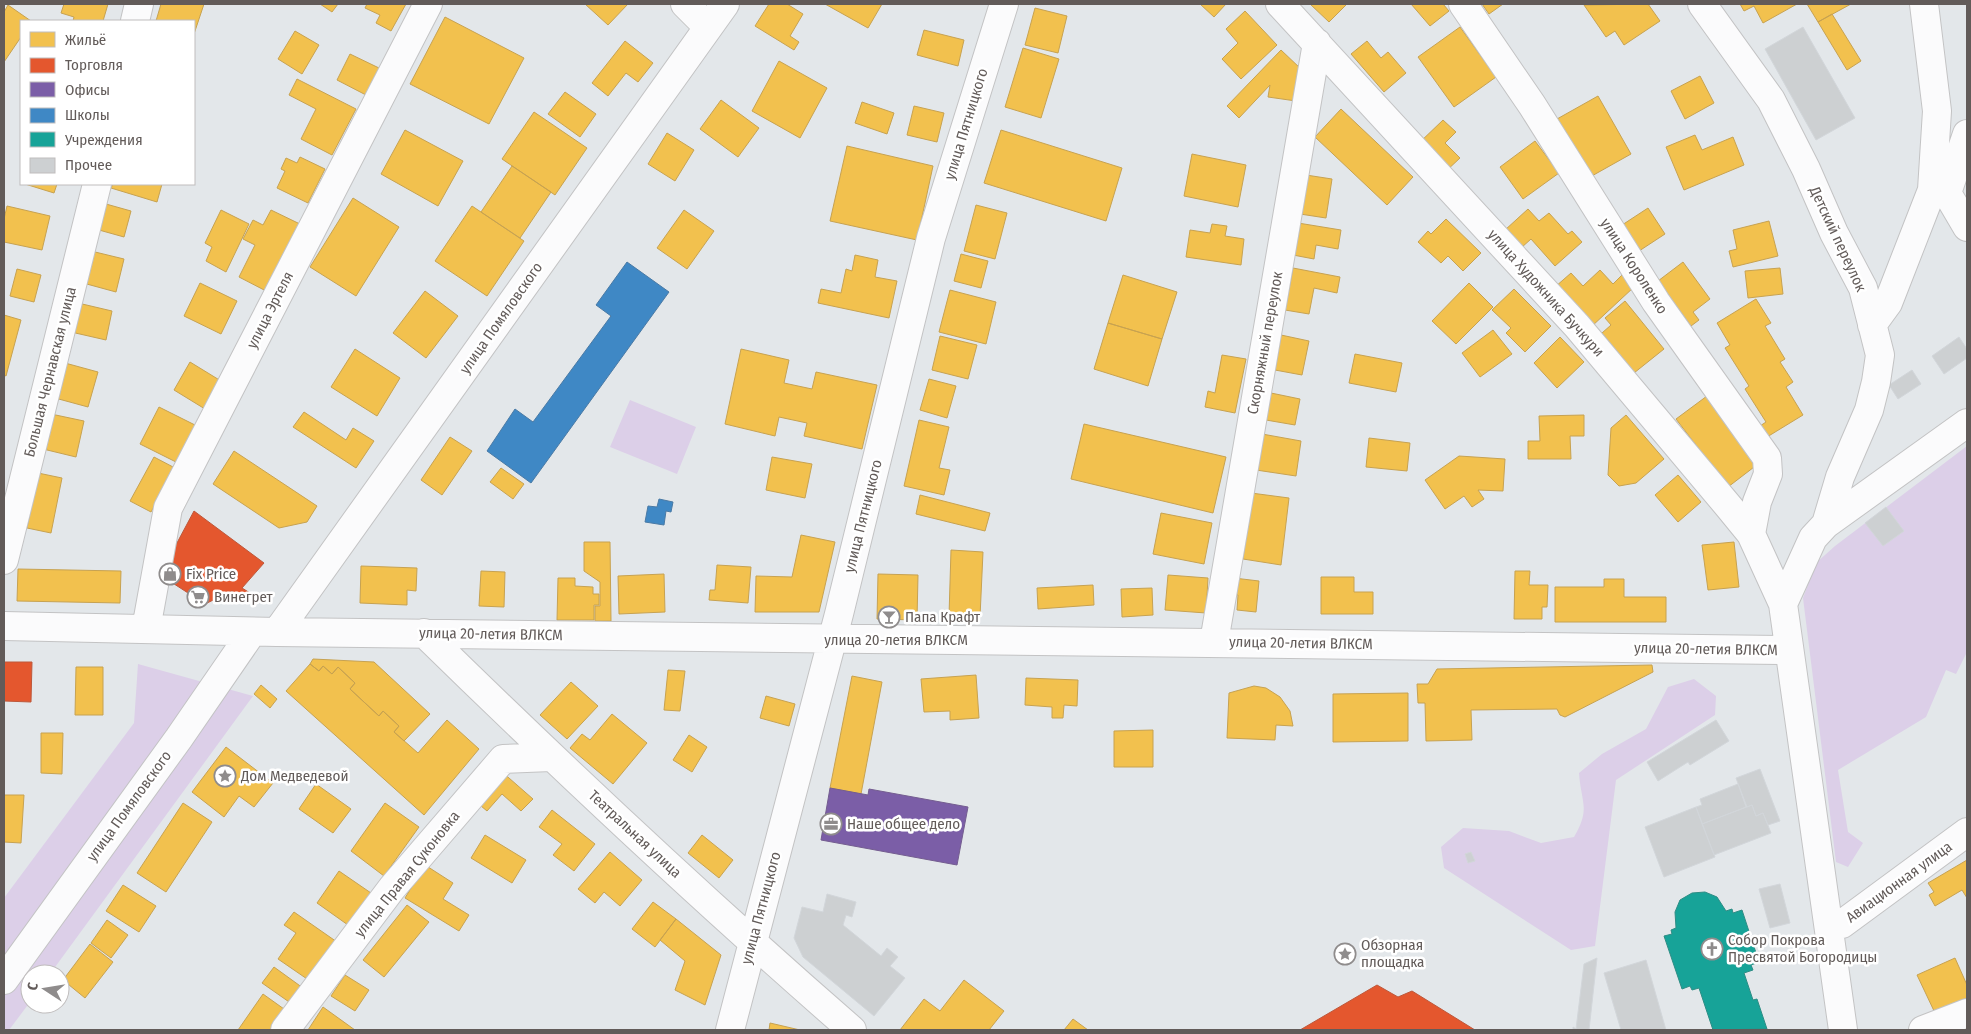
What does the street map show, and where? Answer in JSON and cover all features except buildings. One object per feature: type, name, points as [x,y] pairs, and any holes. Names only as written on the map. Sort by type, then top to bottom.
[{"type":"street","points":[[135,20],[139,4]]},
{"type":"street","name":"улица Эртеля","points":[[146,628],[168,508],[428,4]]},
{"type":"street","points":[[685,4],[708,27]]},
{"type":"street","name":"улица Помяловского","points":[[4,980],[179,738],[265,632],[725,4]]},
{"type":"street","name":"улица Пятницкого","points":[[730,1030],[832,639],[931,238],[1004,4]]},
{"type":"street","name":"улица Художника Бучкури","points":[[1280,4],[1577,326],[1751,534],[1783,604]]},
{"type":"street","name":"улица Короленко","points":[[1463,4],[1532,104],[1656,302],[1767,458],[1768,474],[1757,502],[1751,534]]},
{"type":"street","name":"Детский переулок","points":[[1702,4],[1771,100],[1863,288],[1880,355],[1869,410],[1840,477],[1826,524]]},
{"type":"street","points":[[1872,325],[1888,303],[1932,190],[1937,111],[1924,4]]},
{"type":"street","name":"Скорняжный переулок","points":[[1214,642],[1317,43]]},
{"type":"street","points":[[1967,134],[1947,193],[1967,227]]},
{"type":"street","name":"Большая Чернавская улица","points":[[4,560],[97,185]]},
{"type":"street","points":[[1843,1030],[1783,604],[1813,538],[1826,524],[1967,423]]},
{"type":"street","name":"улица 20-летия ВЛКСМ","points":[[4,626],[265,632],[1788,650]]},
{"type":"street","name":"Театральная улица","points":[[424,633],[552,757],[752,942],[852,1030]]},
{"type":"street","name":"улица Правая Суконовка","points":[[285,1030],[392,888],[503,759],[552,757]]},
{"type":"street","name":"Авиационная улица","points":[[1830,927],[1842,924],[1967,832]]},
{"type":"street","points":[[1923,1030],[1967,1013]]},
{"type":"shaded area","points":[[630,400],[696,427],[677,474],[610,447]]},
{"type":"shaded area","points":[[1967,446],[1967,652],[1956,674],[1946,670],[1926,717],[1838,770],[1848,832],[1863,843],[1848,867],[1836,862],[1803,598],[1816,563],[1835,546]]},
{"type":"shaded area","points":[[138,664],[253,696],[57,964],[20,964],[21,1014],[9,1030],[4,1030],[4,898],[134,723]]},
{"type":"shaded area","points":[[1694,679],[1716,696],[1715,715],[1616,780],[1595,946],[1571,950],[1444,868],[1441,847],[1463,828],[1509,831],[1541,843],[1574,837],[1584,812],[1579,773],[1602,754],[1646,729],[1668,687]]},
{"type":"place","name":"Fix Price","points":[[170,574]]},
{"type":"place","name":"Винегрет","points":[[198,597]]},
{"type":"place","name":"Папа Крафт","points":[[889,617]]},
{"type":"place","name":"Дом Медведевой","points":[[225,776]]},
{"type":"place","name":"Наше общее дело","points":[[831,824]]},
{"type":"place","name":"Собор Покрова Пресвятой Богородицы","points":[[1712,949]]},
{"type":"place","name":"Обзорная площадка","points":[[1345,954]]}]
